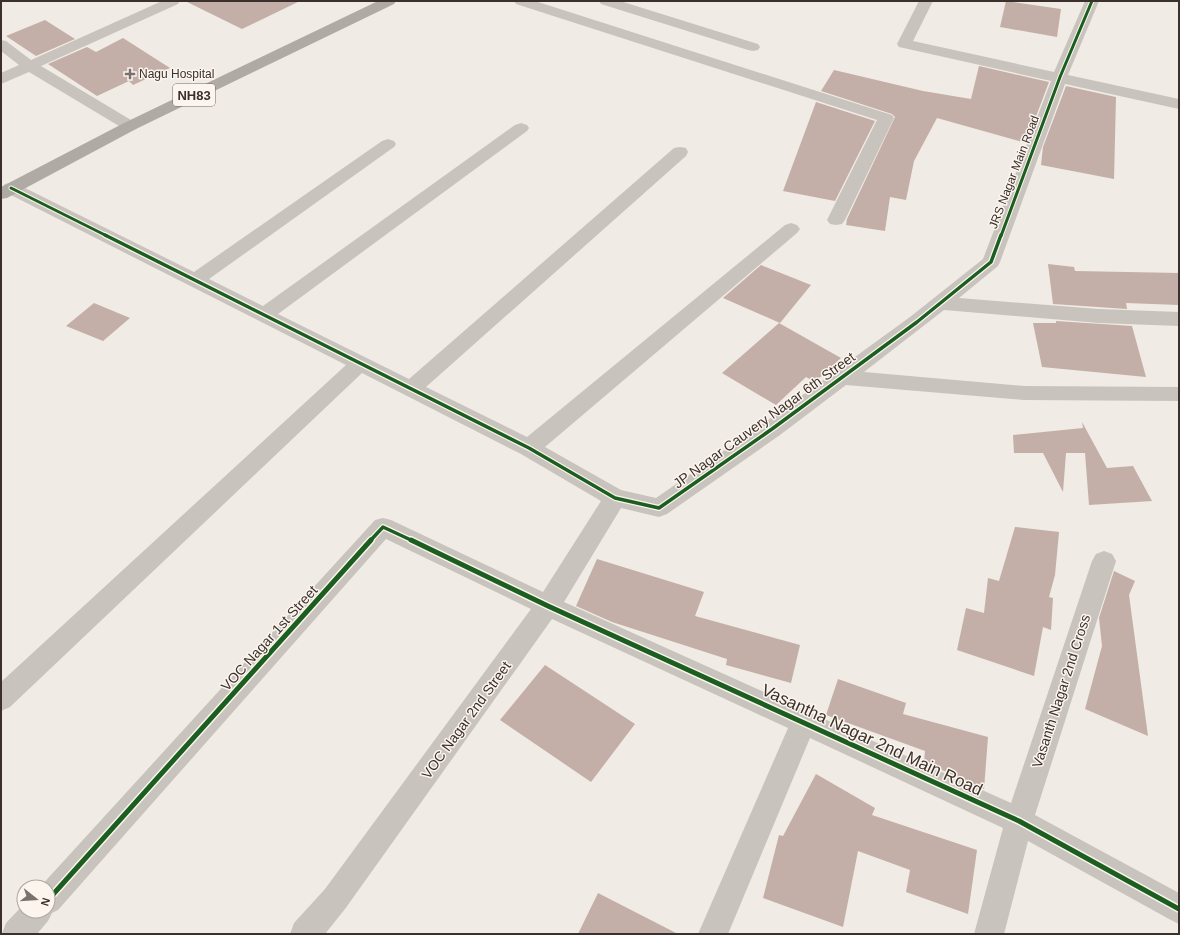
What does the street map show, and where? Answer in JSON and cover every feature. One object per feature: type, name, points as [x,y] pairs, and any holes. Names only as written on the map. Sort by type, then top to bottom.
[{"type":"highway","name":"NH83","points":[[100,125],[358,1]]},
{"type":"highway","name":"NH83","points":[[5,183],[130,126],[389,1]]},
{"type":"street","points":[[1,79],[173,1]]},
{"type":"street","points":[[521,1],[886,118],[836,220]]},
{"type":"street","points":[[606,1],[753,47]]},
{"type":"street","points":[[926,1],[904,44],[1179,104]]},
{"type":"street","name":"JRS Nagar Main Road","points":[[917,322],[991,262],[1060,77],[1092,1]]},
{"type":"street","points":[[1,44],[30,66],[114,118],[130,126]]},
{"type":"street","points":[[264,315],[521,128]]},
{"type":"street","points":[[195,280],[388,144]]},
{"type":"street","points":[[411,389],[680,152]]},
{"type":"street","name":"JP Nagar Cauvery Nagar 6th Street","points":[[5,183],[529,448],[615,498],[659,508],[772,429],[917,322]]},
{"type":"street","points":[[529,448],[791,229]]},
{"type":"street","points":[[940,303],[1099,316],[1179,319]]},
{"type":"street","points":[[1,699],[360,363]]},
{"type":"street","points":[[842,377],[1024,393],[1179,394]]},
{"type":"street","name":"VOC Nagar 2nd Street","points":[[306,934],[336,899],[548,606],[615,498]]},
{"type":"street","name":"VOC Nagar 1st Street","points":[[56,891],[383,527],[548,606]]},
{"type":"street","name":"Vasanth Nagar 2nd Cross","points":[[989,934],[1019,821],[1104,561]]},
{"type":"street","name":"Vasantha Nagar 2nd Main Road","points":[[548,606],[1019,821],[1179,909]]},
{"type":"street","points":[[713,934],[804,723]]},
{"type":"street","points":[[17,934],[31,919]]},
{"type":"building","points":[[185,1],[300,1],[242,29]]},
{"type":"building","points":[[1006,1],[1061,9],[1057,37],[1000,27]]},
{"type":"building","points":[[45,20],[75,39],[36,56],[6,36]]},
{"type":"building","points":[[123,38],[170,68],[133,85],[129,81],[97,96],[48,64],[87,47],[96,52]]},
{"type":"building","points":[[979,66],[1049,82],[1026,143],[937,118],[914,161],[906,200],[890,197],[885,231],[846,225],[847,219],[895,117],[892,114],[821,91],[834,70],[923,91],[971,99]]},
{"type":"building","points":[[1066,86],[1116,97],[1114,179],[1041,165],[1043,147]]},
{"type":"building","points":[[816,102],[875,121],[835,201],[783,191]]},
{"type":"building","points":[[1048,264],[1074,267],[1075,271],[1179,273],[1179,305],[1126,303],[1127,309],[1053,304]]},
{"type":"building","points":[[761,265],[811,285],[780,323],[723,298]]},
{"type":"building","points":[[94,303],[130,318],[103,341],[66,326]]},
{"type":"building","points":[[1056,321],[1132,326],[1146,377],[1042,367],[1033,323],[1056,323]]},
{"type":"building","points":[[779,323],[841,358],[815,382],[806,377],[776,405],[722,373]]},
{"type":"building","points":[[1082,422],[1107,468],[1133,466],[1152,501],[1089,505],[1085,453],[1066,453],[1063,492],[1043,453],[1014,453],[1013,435],[1083,428]]},
{"type":"building","points":[[1015,527],[1059,532],[1055,575],[1049,597],[1053,598],[1051,630],[1043,627],[1034,676],[957,650],[966,608],[984,613],[988,578],[999,581]]},
{"type":"building","points":[[597,559],[704,592],[695,616],[800,645],[791,683],[726,665],[727,659],[612,622],[576,606]]},
{"type":"building","points":[[1114,571],[1135,581],[1129,595],[1148,736],[1085,709],[1102,646],[1099,618]]},
{"type":"building","points":[[545,665],[635,724],[591,782],[500,720]]},
{"type":"building","points":[[838,679],[906,703],[903,714],[988,737],[984,789],[924,762],[925,751],[826,715]]},
{"type":"building","points":[[816,774],[875,808],[872,815],[977,850],[968,914],[906,892],[910,870],[858,851],[843,927],[763,898],[779,835],[783,836]]},
{"type":"building","points":[[598,893],[678,934],[578,934]]},
{"type":"cycle path","points":[[11,188],[529,448],[615,498],[659,508],[772,429],[917,322],[991,262],[1060,77],[1092,1]]},
{"type":"cycle path","points":[[56,891],[383,527],[548,606],[1019,821],[1179,909]]},
{"type":"place","name":"Nagu Hospital","points":[[130,74]]}]
